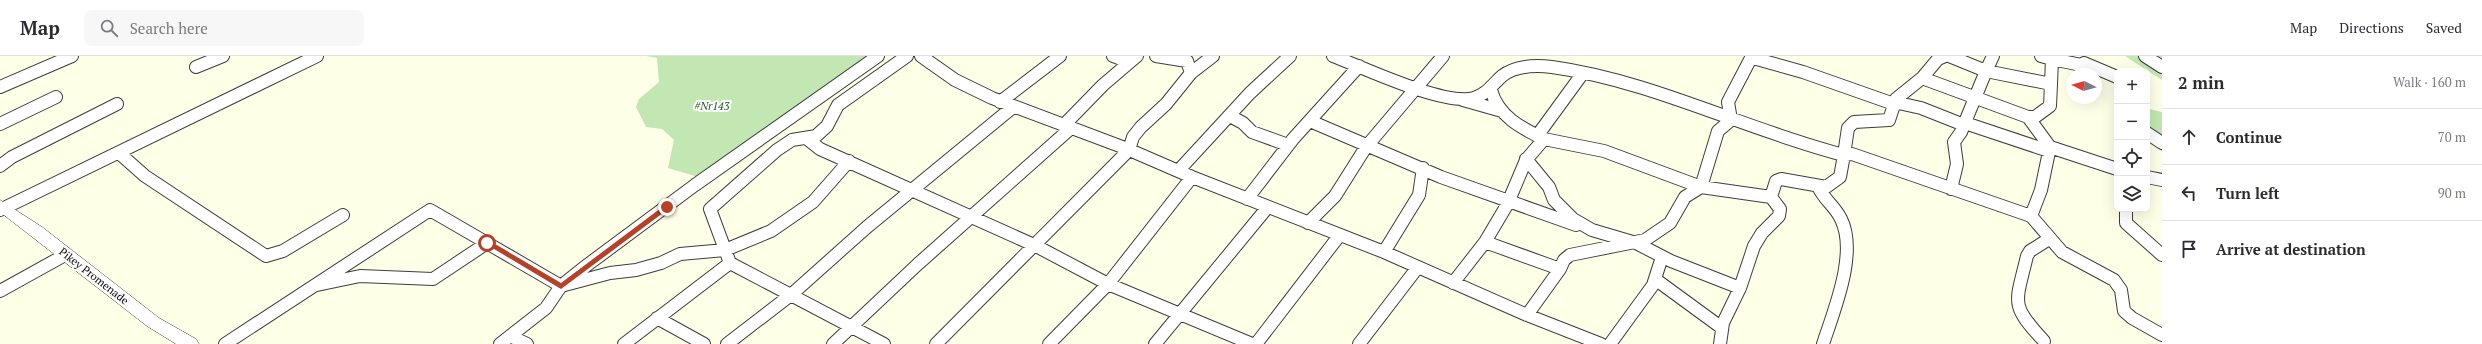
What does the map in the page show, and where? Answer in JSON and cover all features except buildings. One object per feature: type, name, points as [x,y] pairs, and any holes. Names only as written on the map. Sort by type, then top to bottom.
[{"type":"street","points":[[0,87],[72,56]]},
{"type":"street","points":[[196,68],[223,56]]},
{"type":"street","points":[[1,208],[119,153],[317,56]]},
{"type":"street","points":[[505,340],[546,308],[561,286],[695,185],[878,56]]},
{"type":"street","points":[[727,257],[710,209],[773,154],[792,140],[816,136],[827,126],[838,105],[906,56]]},
{"type":"street","points":[[921,56],[945,75],[1000,102],[1129,150],[1266,208],[1384,252],[1527,315],[1601,344]]},
{"type":"street","points":[[1000,102],[1060,56]]},
{"type":"street","points":[[1113,56],[1133,59]]},
{"type":"street","points":[[1156,56],[1182,59],[1210,59]]},
{"type":"street","points":[[1179,170],[1290,56]]},
{"type":"street","points":[[1333,56],[1417,87],[1502,111]]},
{"type":"street","points":[[1308,223],[1335,196],[1366,147],[1443,56]]},
{"type":"street","points":[[1771,197],[1776,181],[1781,179],[1818,186],[1829,186],[1840,177],[1848,128],[1854,122],[1889,120],[1894,103],[1910,86],[1922,78],[1938,59],[1945,56]]},
{"type":"street","points":[[1949,56],[1986,71],[2051,84]]},
{"type":"street","points":[[1951,189],[1957,164],[1954,145],[1993,56]]},
{"type":"street","points":[[2041,56],[2091,67]]},
{"type":"street","points":[[2070,56],[2091,67],[2114,76]]},
{"type":"street","points":[[2145,56],[2162,67]]},
{"type":"street","points":[[1731,120],[1728,102],[1743,70],[1752,57],[1803,72],[1894,103],[1905,103],[1964,124],[2114,168]]},
{"type":"street","points":[[1922,78],[1975,99],[2028,117],[2035,117],[2050,106],[2054,58]]},
{"type":"street","points":[[833,344],[853,327],[918,264],[972,218],[1067,127],[1133,59]]},
{"type":"street","points":[[1182,59],[1187,61],[1191,73]]},
{"type":"street","points":[[936,344],[1036,246],[1129,150],[1133,137],[1141,127],[1166,104],[1191,73],[1210,59]]},
{"type":"street","points":[[1462,100],[1474,98],[1491,90],[1504,76],[1528,59],[1553,67],[1583,73],[1647,90],[1799,144],[1844,155],[1852,154],[1869,158],[1951,189],[2031,216],[2049,239],[2065,254],[2114,280],[2121,286],[2124,294],[2122,306],[2130,317],[2162,335]]},
{"type":"street","points":[[1247,199],[1288,145],[1360,66]]},
{"type":"street","points":[[1453,283],[1485,242],[1508,203],[1526,159],[1583,73]]},
{"type":"street","points":[[1491,90],[1492,95],[1502,111],[1520,127],[1541,137],[1564,141],[1604,152],[1701,187],[1771,197],[1779,208],[1780,214],[1777,220],[1762,233],[1749,254],[1740,288],[1722,328],[1720,344]]},
{"type":"street","points":[[0,124],[56,97]]},
{"type":"street","points":[[0,166],[12,157],[117,104]]},
{"type":"street","points":[[727,344],[792,294],[867,227],[914,190],[1012,107]]},
{"type":"street","points":[[1230,116],[1243,123],[1252,132],[1288,145]]},
{"type":"street","points":[[2028,117],[2049,149],[2041,190],[2031,216]]},
{"type":"street","points":[[1527,315],[1552,283],[1564,260],[1570,255],[1636,243],[1670,223],[1685,197],[1701,187],[1718,131],[1731,120]]},
{"type":"street","points":[[1310,121],[1366,147],[1423,168],[1508,203],[1636,243],[1662,257],[1740,288]]},
{"type":"street","points":[[2150,135],[2162,143]]},
{"type":"street","points":[[806,138],[820,149],[1036,246],[1108,284],[1178,315],[1252,344]]},
{"type":"street","points":[[119,153],[145,176],[266,256],[283,251],[343,215]]},
{"type":"street","points":[[1526,159],[1549,187],[1549,193],[1559,206],[1573,219],[1592,230]]},
{"type":"street","points":[[624,344],[657,318],[727,257],[771,232],[813,202],[849,161]]},
{"type":"street","points":[[1384,252],[1413,208],[1421,189],[1423,168]]},
{"type":"street","points":[[1049,344],[1108,284],[1192,177]]},
{"type":"street","points":[[2150,178],[2162,180]]},
{"type":"street","points":[[1818,186],[1820,194],[1841,219],[1847,241],[1841,280],[1823,344]]},
{"type":"street","name":"Pikey Promenade","points":[[1,208],[66,255],[153,322],[183,342]]},
{"type":"street","points":[[1155,344],[1266,208]]},
{"type":"street","points":[[225,344],[430,210],[561,286],[610,273],[636,270],[661,263],[680,254],[727,257],[884,344]]},
{"type":"street","points":[[2126,212],[2126,224],[2162,255]]},
{"type":"street","points":[[1256,344],[1339,236]]},
{"type":"street","points":[[2044,341],[2024,320],[2016,302],[2027,256],[2030,251],[2049,239]]},
{"type":"street","points":[[1485,242],[1560,269]]},
{"type":"street","points":[[317,285],[360,276],[433,279],[487,243]]},
{"type":"street","points":[[0,291],[66,255]]},
{"type":"street","points":[[1610,344],[1644,299],[1655,278],[1662,257]]},
{"type":"street","points":[[1359,344],[1418,268]]},
{"type":"street","points":[[1655,278],[1673,294],[1722,328]]},
{"type":"street","points":[[657,318],[704,344]]},
{"type":"street","points":[[505,340],[527,344]]},
{"type":"green space","name":"#Nr143","points":[[646,56],[871,56],[698,177],[668,168],[674,140],[662,129],[646,127],[636,107],[639,99],[659,82],[657,58]]},
{"type":"green space","points":[[2125,56],[2162,56],[2162,80],[2150,72],[2150,68],[2144,68]]},
{"type":"green space","points":[[2150,109],[2162,112],[2162,152],[2150,140]]},
{"type":"route","points":[[487,243],[561,286],[667,207]]}]
